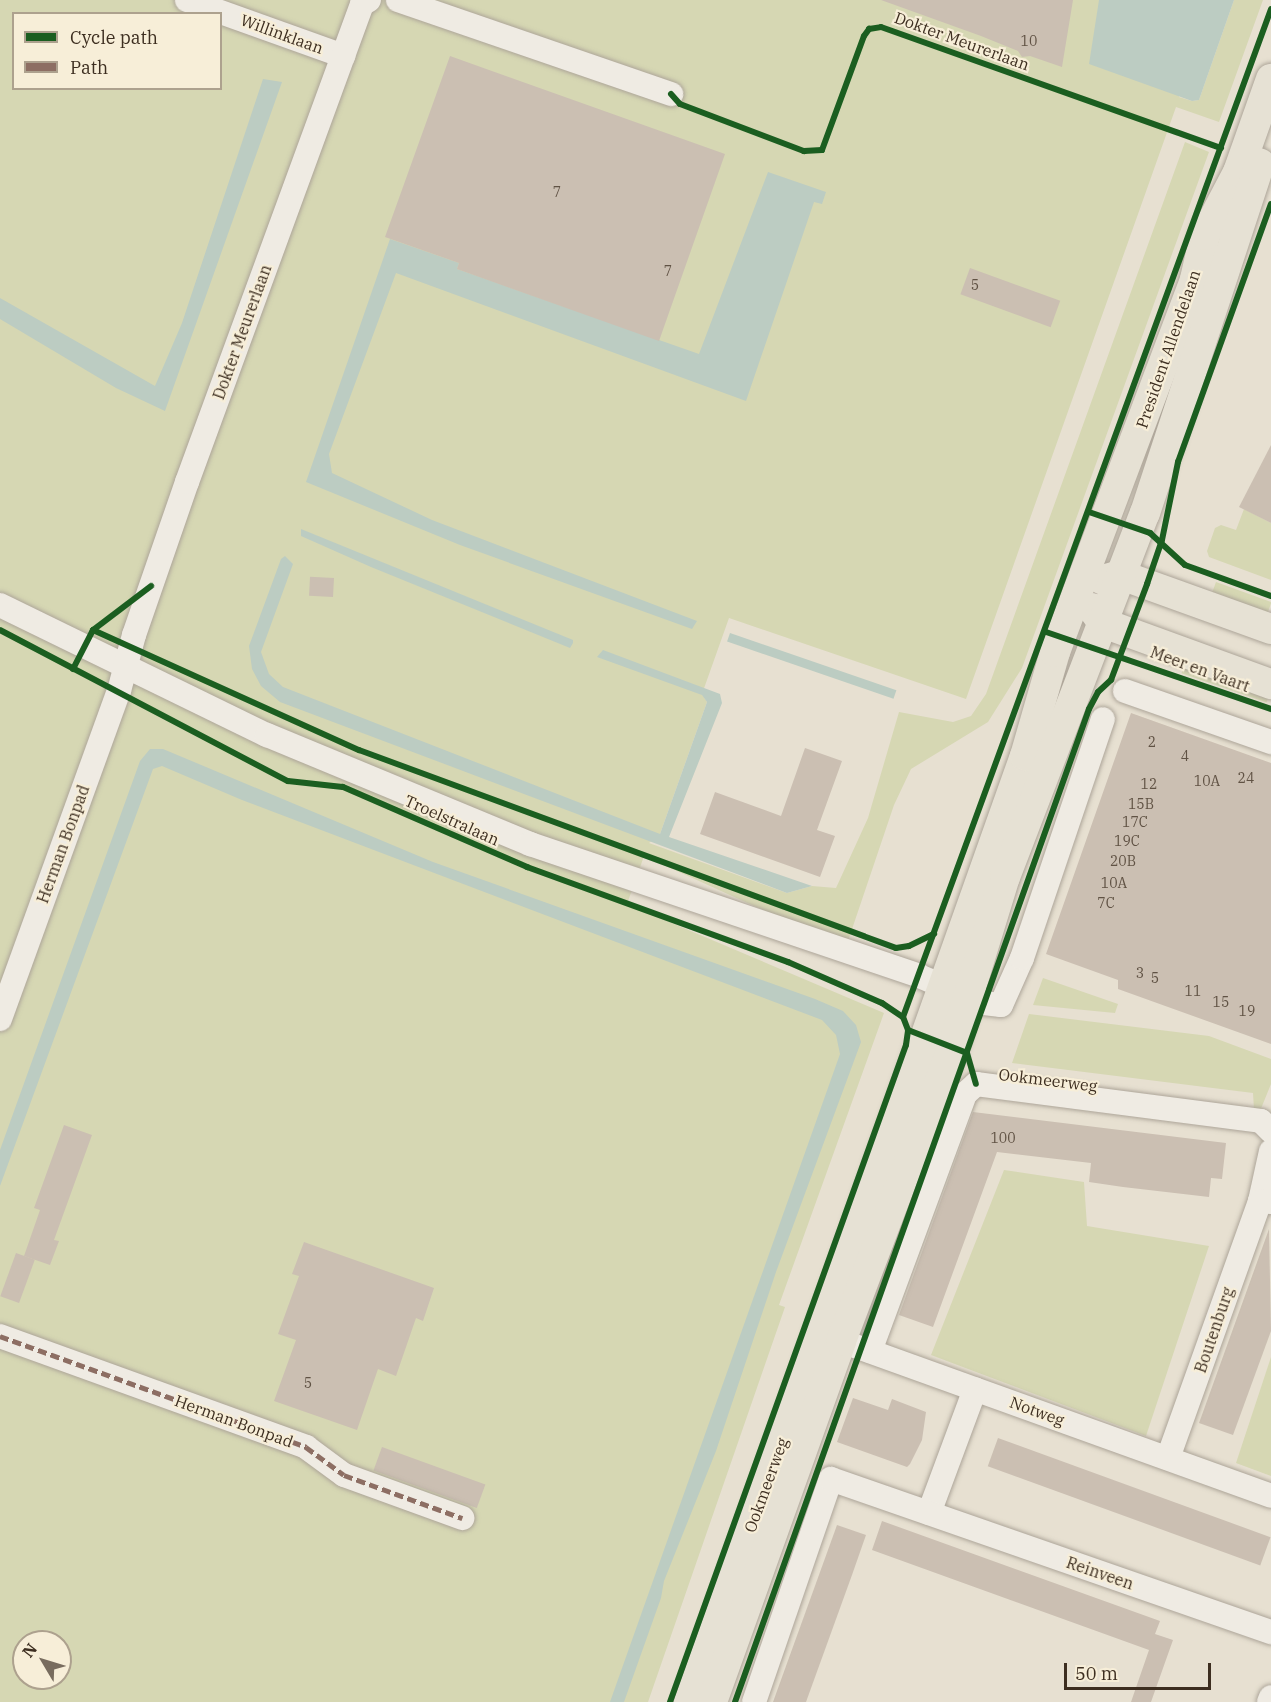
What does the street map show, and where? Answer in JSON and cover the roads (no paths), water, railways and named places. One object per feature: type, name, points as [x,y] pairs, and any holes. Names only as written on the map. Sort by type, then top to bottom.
[{"type":"main road","name":"President Allendelaan","points":[[1080,588],[1195,279],[1205,235],[1238,172],[1271,79]]},
{"type":"main road","name":"President Allendelaan","points":[[1103,623],[1206,336],[1221,273],[1271,133]]},
{"type":"main road","points":[[1103,623],[1080,588],[1121,575],[1271,629]]},
{"type":"main road","name":"Ookmeerweg","points":[[712,1702],[841,1341],[956,992],[1080,588]]},
{"type":"main road","name":"Ookmeerweg","points":[[688,1702],[956,992],[995,904],[1103,623]]},
{"type":"main road","name":"Meer en Vaart","points":[[1103,623],[1271,684]]},
{"type":"street","name":"Willinklaan","points":[[188,0],[221,12]]},
{"type":"street","name":"Dokter Meurerlaan","points":[[125,669],[187,482],[362,4],[369,0]]},
{"type":"street","points":[[398,0],[671,94]]},
{"type":"street","name":"Willinklaan","points":[[222,12],[343,56]]},
{"type":"street","name":"Troelstralaan","points":[[0,605],[125,669],[267,735],[530,844],[956,992]]},
{"type":"street","name":"Herman Bonpad","points":[[0,1019],[125,669]]},
{"type":"street","points":[[1125,691],[1271,742]]},
{"type":"street","points":[[956,992],[1001,1005],[1022,957],[1103,719]]},
{"type":"street","name":"Ookmeerweg","points":[[870,1351],[965,1094],[976,1084],[1266,1126]]},
{"type":"street","name":"Boutenburg","points":[[1168,1458],[1266,1202],[1271,1151]]},
{"type":"street","name":"Herman Bonpad","points":[[0,1336],[302,1446],[344,1475],[462,1518]]},
{"type":"street","name":"Notweg","points":[[841,1341],[1271,1496]]},
{"type":"street","points":[[929,1513],[975,1389]]},
{"type":"street","name":"Reinveen","points":[[754,1702],[831,1479],[1271,1632]]},
{"type":"street","points":[[1269,1702],[1271,1697]]}]
